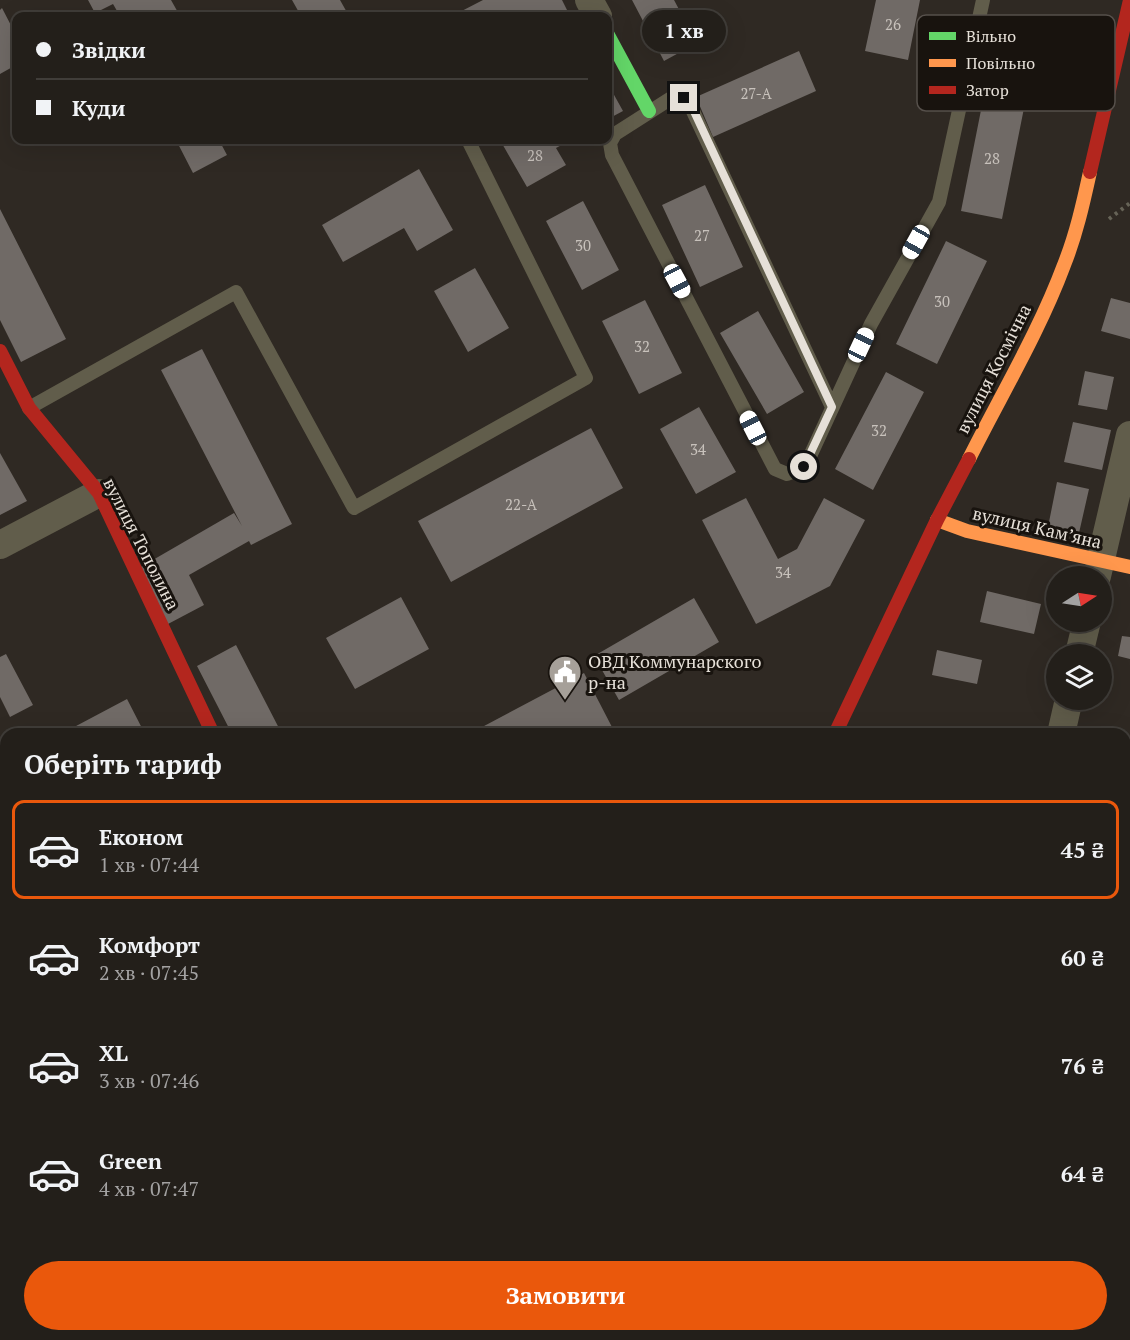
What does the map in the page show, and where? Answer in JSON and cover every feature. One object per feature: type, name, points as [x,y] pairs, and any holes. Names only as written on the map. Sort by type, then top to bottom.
[{"type":"main road","name":"вулиця Космічна","points":[[1115,66],[1130,0]]},
{"type":"main road","points":[[612,42],[649,111]]},
{"type":"main road","name":"вулиця Космічна","points":[[838,728],[937,520],[1039,322],[1064,266],[1080,219],[1105,111]]},
{"type":"main road","name":"вулиця Тополина","points":[[0,351],[29,408],[99,493],[210,728]]},
{"type":"main road","name":"вулиця Кам’яна","points":[[937,520],[967,531],[1092,566]]},
{"type":"main road","name":"вулиця Кам’яна","points":[[1112,568],[1130,567]]},
{"type":"street","points":[[1099,566],[1130,435]]},
{"type":"street","points":[[0,545],[99,493]]},
{"type":"street","points":[[1062,728],[1066,710]]},
{"type":"lane","points":[[980,15],[983,0]]},
{"type":"lane","points":[[612,139],[615,134],[673,97],[684,98],[692,107],[832,407]]},
{"type":"lane","points":[[610,144],[612,155],[775,470],[787,474],[804,467],[871,324],[939,202],[959,111]]},
{"type":"lane","points":[[29,408],[236,292],[354,508],[586,378],[470,144]]},
{"type":"path","points":[[1109,219],[1130,202]]},
{"type":"building","points":[[88,0],[171,0],[178,12],[118,12],[113,4],[94,12]]},
{"type":"building","points":[[292,0],[340,0],[347,12],[299,12]]},
{"type":"building","points":[[483,0],[562,0],[568,12],[460,12]]},
{"type":"building","points":[[632,0],[674,0],[697,43],[664,61]]},
{"type":"building","points":[[876,0],[920,0],[908,60],[865,51]]},
{"type":"building","points":[[2,8],[12,27],[12,67],[0,74],[0,10]]},
{"type":"building","points":[[799,51],[816,91],[713,137],[696,97]]},
{"type":"building","points":[[612,91],[623,111],[612,117]]},
{"type":"building","points":[[981,111],[1023,111],[1002,219],[961,211]]},
{"type":"building","points":[[178,144],[221,144],[227,155],[193,173]]},
{"type":"building","points":[[502,144],[564,144],[556,148],[566,165],[527,187]]},
{"type":"building","points":[[419,169],[453,230],[417,251],[404,228],[343,262],[322,225]]},
{"type":"building","points":[[705,185],[743,267],[700,287],[662,205]]},
{"type":"building","points":[[583,201],[619,270],[582,290],[546,221]]},
{"type":"building","points":[[0,209],[66,339],[21,362],[0,320]]},
{"type":"building","points":[[946,241],[987,261],[937,364],[896,344]]},
{"type":"building","points":[[475,268],[509,328],[468,352],[434,291]]},
{"type":"building","points":[[1111,298],[1130,303],[1130,339],[1101,331]]},
{"type":"building","points":[[645,300],[682,373],[639,394],[602,321]]},
{"type":"building","points":[[758,311],[804,392],[767,414],[720,333]]},
{"type":"building","points":[[202,349],[292,524],[251,545],[249,541],[189,575],[204,605],[168,624],[139,568],[234,513],[242,526],[161,370]]},
{"type":"building","points":[[1085,371],[1114,377],[1107,410],[1078,405]]},
{"type":"building","points":[[886,372],[924,392],[873,490],[835,469]]},
{"type":"building","points":[[699,407],[736,472],[696,494],[660,429]]},
{"type":"building","points":[[1073,422],[1111,430],[1102,470],[1064,462]]},
{"type":"building","points":[[591,428],[623,488],[451,582],[418,521]]},
{"type":"building","points":[[0,453],[27,501],[0,515]]},
{"type":"building","points":[[1057,482],[1089,489],[1079,533],[1048,527]]},
{"type":"building","points":[[746,498],[778,559],[797,549],[824,498],[865,520],[830,586],[756,624],[702,520]]},
{"type":"building","points":[[987,591],[1041,604],[1034,634],[980,622]]},
{"type":"building","points":[[401,597],[429,649],[355,689],[326,638]]},
{"type":"building","points":[[694,598],[719,642],[619,700],[594,656]]},
{"type":"building","points":[[1122,636],[1130,637],[1130,659],[1118,656]]},
{"type":"building","points":[[236,645],[279,728],[229,728],[197,666]]},
{"type":"building","points":[[937,650],[982,660],[977,684],[932,675]]},
{"type":"building","points":[[6,654],[33,705],[10,717],[0,697],[0,657]]},
{"type":"building","name":"ОВД Коммунарского р-на","points":[[584,673],[612,728],[480,728]]},
{"type":"building","points":[[127,699],[142,728],[72,728]]},
{"type":"traffic: fast","points":[[612,42],[649,111]]},
{"type":"traffic: slow","points":[[969,459],[1054,290],[1076,231],[1090,172]]},
{"type":"traffic: slow","points":[[937,520],[967,531],[1130,567]]},
{"type":"traffic: jam","points":[[1115,64],[1130,0]]},
{"type":"traffic: jam","points":[[1090,172],[1104,111]]},
{"type":"traffic: jam","points":[[0,351],[29,408],[99,493],[210,728]]},
{"type":"traffic: jam","points":[[838,728],[937,520],[969,459]]},
{"type":"place","name":"ОВД Коммунарского р-на","points":[[565,701]]},
{"type":"route","points":[[684,98],[692,107],[832,407],[804,467]]}]
